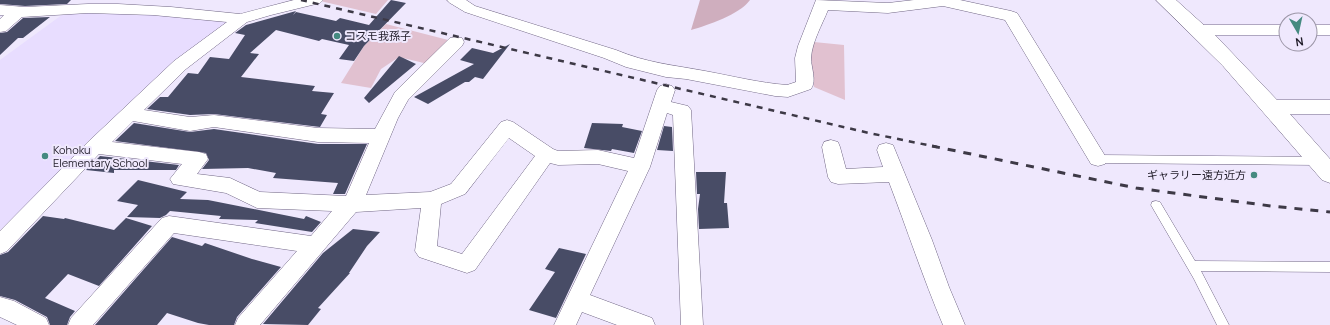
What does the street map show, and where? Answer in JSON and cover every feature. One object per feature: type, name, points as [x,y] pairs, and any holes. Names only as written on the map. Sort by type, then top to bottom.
[{"type":"street","points":[[166,12],[178,0]]},
{"type":"street","points":[[0,245],[95,147],[180,65],[241,19],[267,11],[315,0]]},
{"type":"street","points":[[455,0],[470,9],[610,54],[632,63],[666,72],[686,73],[775,90],[788,91],[805,85],[803,58],[806,46],[823,3],[888,8],[943,1],[1011,16],[1098,159]]},
{"type":"street","points":[[1165,0],[1200,30],[1271,106],[1324,168]]},
{"type":"street","points":[[0,9],[14,6],[76,5],[100,8],[193,13],[241,19]]},
{"type":"street","points":[[0,27],[14,6]]},
{"type":"street","points":[[1200,30],[1278,30]]},
{"type":"street","points":[[1318,30],[1330,30]]},
{"type":"street","points":[[246,325],[355,199],[401,96],[456,42]]},
{"type":"street","points":[[565,325],[640,167],[664,98],[682,110],[692,325]]},
{"type":"street","points":[[1271,106],[1330,107]]},
{"type":"street","points":[[130,114],[190,124],[214,121],[318,135],[382,136]]},
{"type":"street","points":[[95,147],[199,159],[180,180],[230,186],[257,200],[351,204],[432,200],[458,189],[507,127],[546,154],[558,158],[598,157],[640,167]]},
{"type":"street","points":[[831,147],[838,177],[895,174]]},
{"type":"street","points":[[886,150],[954,325]]},
{"type":"street","points":[[432,200],[426,252],[467,264],[546,154]]},
{"type":"street","points":[[79,325],[169,224],[315,245]]},
{"type":"street","points":[[577,300],[644,325]]},
{"type":"street","points":[[0,307],[6,308],[38,325]]},
{"type":"lane","points":[[1098,159],[1324,168]]},
{"type":"lane","points":[[1156,205],[1192,266],[1223,325]]},
{"type":"lane","points":[[1192,266],[1330,267]]},
{"type":"shaded area","points":[[316,0],[388,0],[376,14]]},
{"type":"shaded area","points":[[700,0],[750,0],[731,15],[691,30]]},
{"type":"shaded area","name":"Kohoku Elementary School","points":[[70,9],[241,19],[180,65],[0,247],[0,60]]},
{"type":"shaded area","points":[[386,24],[456,42],[432,65],[399,57],[381,69],[371,88],[341,83],[364,46]]},
{"type":"shaded area","points":[[814,42],[844,45],[845,100],[814,87],[809,59]]},
{"type":"building","points":[[0,0],[71,0],[67,4],[25,6],[0,4]]},
{"type":"building","points":[[391,0],[406,3],[364,46],[354,61],[339,59],[349,45],[322,39],[319,41],[276,30],[250,53],[259,54],[241,77],[315,86],[312,91],[334,93],[321,114],[327,115],[320,127],[214,114],[190,115],[147,109],[160,97],[168,97],[188,73],[198,74],[210,57],[229,59],[245,35],[235,33],[246,25],[296,11],[293,15],[296,12],[336,21],[340,18],[369,25]]},
{"type":"building","points":[[50,17],[23,38],[18,38],[0,55],[0,33],[7,32],[23,18]]},
{"type":"building","points":[[510,44],[483,79],[475,77],[469,82],[465,82],[428,104],[414,97],[474,64],[460,60],[472,48],[493,53]]},
{"type":"building","points":[[399,56],[416,64],[369,103],[364,98]]},
{"type":"building","points":[[134,123],[190,132],[214,129],[318,144],[367,144],[345,194],[333,194],[338,183],[273,178],[276,173],[248,168],[202,169],[209,160],[206,153],[115,141]]},
{"type":"building","points":[[592,123],[623,124],[622,127],[642,131],[634,153],[612,149],[611,151],[584,148]]},
{"type":"building","points":[[664,126],[672,127],[673,151],[657,150]]},
{"type":"building","points":[[100,156],[179,165],[176,170],[114,170],[114,173],[86,170]]},
{"type":"building","points":[[696,172],[726,172],[724,203],[727,203],[729,228],[699,229],[698,209],[700,194],[697,194]]},
{"type":"building","points":[[138,180],[187,192],[180,199],[208,200],[304,219],[306,216],[321,222],[312,232],[255,223],[258,220],[219,219],[221,216],[170,211],[160,218],[127,217],[138,205],[117,201]]},
{"type":"building","points":[[43,216],[65,218],[114,230],[126,218],[152,226],[99,286],[68,274],[45,298],[75,311],[70,317],[67,325],[50,325],[47,317],[15,300],[0,296],[0,255],[8,252]]},
{"type":"building","points":[[353,229],[380,232],[367,246],[350,273],[318,308],[321,309],[308,325],[263,324],[323,253]]},
{"type":"building","points":[[172,237],[202,246],[205,243],[281,267],[237,317],[234,325],[209,325],[167,313],[157,325],[95,325]]},
{"type":"building","points":[[559,248],[586,254],[556,318],[529,310],[555,272],[545,269]]},
{"type":"railway","points":[[301,0],[869,133],[937,147]]},
{"type":"railway","points":[[932,146],[1136,188],[1271,206],[1330,212]]},
{"type":"place","name":"コスモ我孫子","points":[[337,36]]},
{"type":"place","name":"Kohoku Elementary School","points":[[45,156]]},
{"type":"place","name":"ギャラリー遠方近方","points":[[1254,175]]}]
